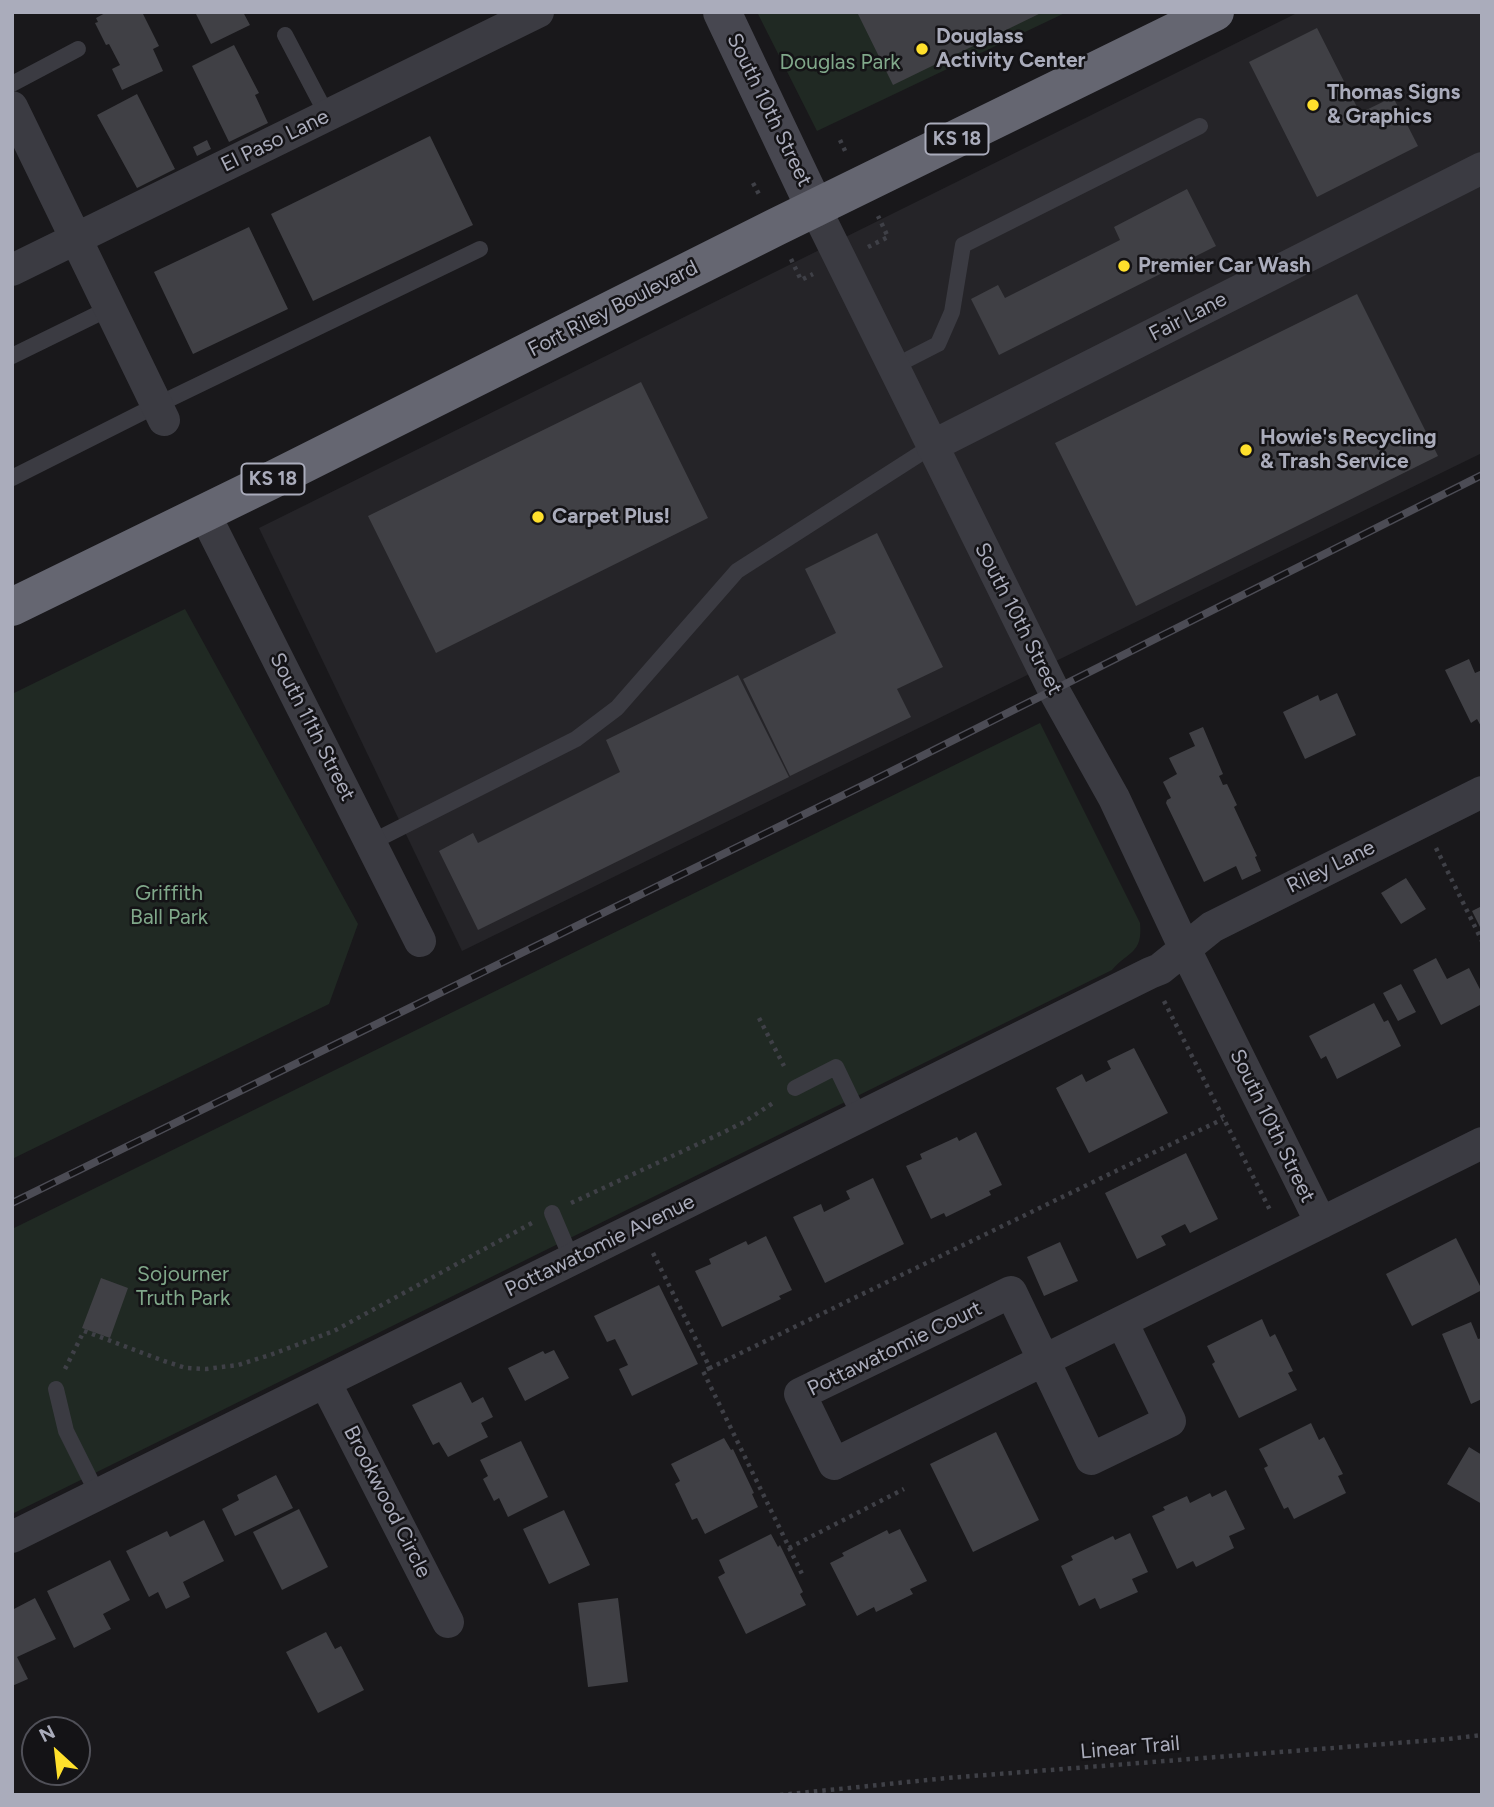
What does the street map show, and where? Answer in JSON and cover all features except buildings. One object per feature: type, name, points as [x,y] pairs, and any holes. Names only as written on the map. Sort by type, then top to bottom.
[{"type":"highway","name":"Fort Riley Boulevard","points":[[12,607],[1215,12]]},
{"type":"street","name":"El Paso Lane","points":[[12,270],[538,12]]},
{"type":"street","name":"South 10th Street","points":[[722,12],[932,446],[1053,689],[1114,798],[1321,1223]]},
{"type":"street","points":[[12,107],[161,412]]},
{"type":"street","name":"Fair Lane","points":[[932,446],[1482,169]]},
{"type":"street","name":"South 11th Street","points":[[204,513],[420,941]]},
{"type":"street","name":"Riley Lane","points":[[1185,948],[1212,927],[1482,792]]},
{"type":"street","name":"Pottawatomie Avenue","points":[[12,1537],[1160,969],[1185,948]]},
{"type":"street","points":[[1321,1223],[1482,1143]]},
{"type":"street","name":"Pottawatomie Court","points":[[1122,1322],[1170,1421],[1091,1459],[1044,1360],[1011,1292],[800,1394],[834,1464],[1044,1360],[1286,1241],[1321,1223]]},
{"type":"street","name":"Brookwood Circle","points":[[325,1382],[448,1622]]},
{"type":"lane","points":[[285,35],[327,115]]},
{"type":"lane","points":[[12,84],[78,48]]},
{"type":"lane","points":[[893,367],[938,344],[952,312],[962,245],[1200,126]]},
{"type":"lane","points":[[12,478],[161,412],[480,249]]},
{"type":"lane","points":[[12,356],[110,308]]},
{"type":"lane","points":[[370,843],[576,739],[617,708],[737,570],[932,446]]},
{"type":"lane","points":[[794,1088],[836,1067],[860,1117]]},
{"type":"lane","points":[[552,1213],[572,1260]]},
{"type":"lane","points":[[55,1389],[66,1431],[98,1495]]},
{"type":"path","points":[[1423,821],[1482,941]]},
{"type":"path","points":[[1150,973],[1286,1241]]},
{"type":"path","points":[[55,1389],[84,1331],[186,1368],[206,1369],[238,1365],[334,1331],[497,1241],[734,1127],[794,1088],[759,1018]]},
{"type":"path","points":[[802,1574],[703,1371],[1223,1119]]},
{"type":"path","points":[[648,1242],[710,1368]]},
{"type":"path","points":[[789,1548],[904,1489]]},
{"type":"path","name":"Linear Trail","points":[[780,1795],[947,1778],[1482,1735]]},
{"type":"shaded area","points":[[1299,12],[1482,12],[1482,453],[462,951],[259,528]]},
{"type":"green space","name":"Douglas Park","points":[[757,12],[1067,12],[817,131]]},
{"type":"green space","name":"Griffith Ball Park","points":[[185,609],[358,924],[329,1004],[12,1159],[12,694]]},
{"type":"green space","name":"Sojourner Truth Park","points":[[1040,723],[1140,923],[1137,946],[1112,970],[12,1514],[12,1229]]},
{"type":"railway","points":[[12,1203],[872,781],[1482,475]]},
{"type":"place","name":"Douglass Activity Center","points":[[922,49]]},
{"type":"place","name":"Thomas Signs & Graphics","points":[[1313,105]]},
{"type":"place","name":"Premier Car Wash","points":[[1124,266]]},
{"type":"place","name":"Howie's Recycling & Trash Service","points":[[1246,450]]},
{"type":"place","name":"Carpet Plus!","points":[[538,517]]}]
